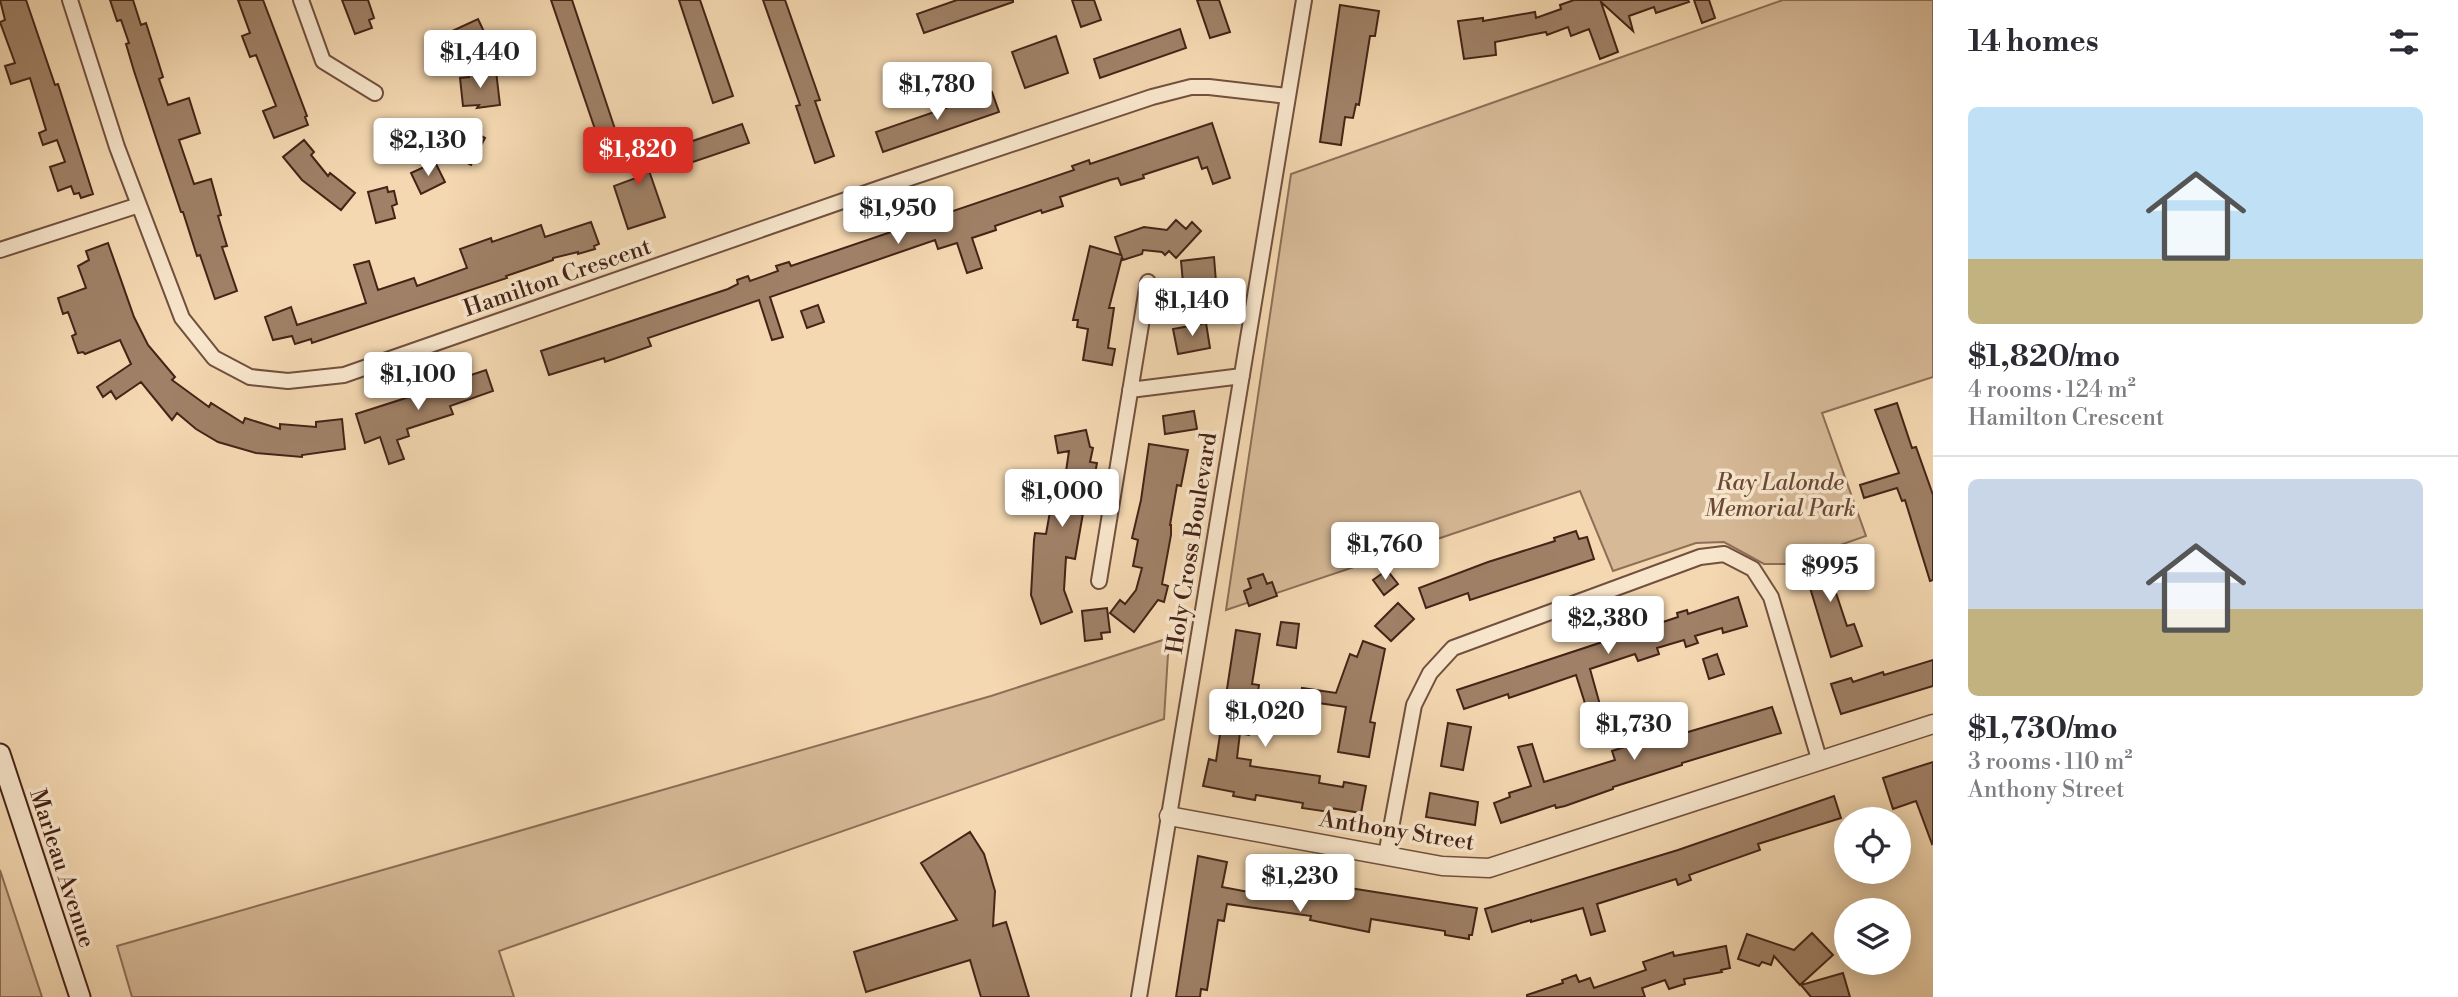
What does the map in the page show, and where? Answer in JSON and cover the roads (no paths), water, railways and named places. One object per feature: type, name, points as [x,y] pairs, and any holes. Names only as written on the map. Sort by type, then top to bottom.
[{"type":"main road","name":"Marleau Avenue","points":[[0,754],[80,997]]},
{"type":"street","name":"Hamilton Crescent","points":[[70,0],[117,147],[182,318],[214,358],[250,377],[288,381],[344,375],[1152,97],[1191,87],[1287,96]]},
{"type":"street","points":[[301,0],[323,61],[375,93]]},
{"type":"street","name":"Holy Cross Boulevard","points":[[1139,997],[1304,0]]},
{"type":"street","points":[[0,250],[139,205]]},
{"type":"street","points":[[1100,581],[1148,282]]},
{"type":"street","points":[[1130,390],[1242,376]]},
{"type":"street","points":[[1386,855],[1414,705],[1430,673],[1453,648],[1700,557],[1724,554],[1753,569],[1771,597],[1819,762]]},
{"type":"street","name":"Anthony Street","points":[[1169,816],[1442,866],[1489,867],[1933,724]]},
{"type":"park label","name":"Ray Lalonde Memorial Park","points":[[1780,495]]}]
